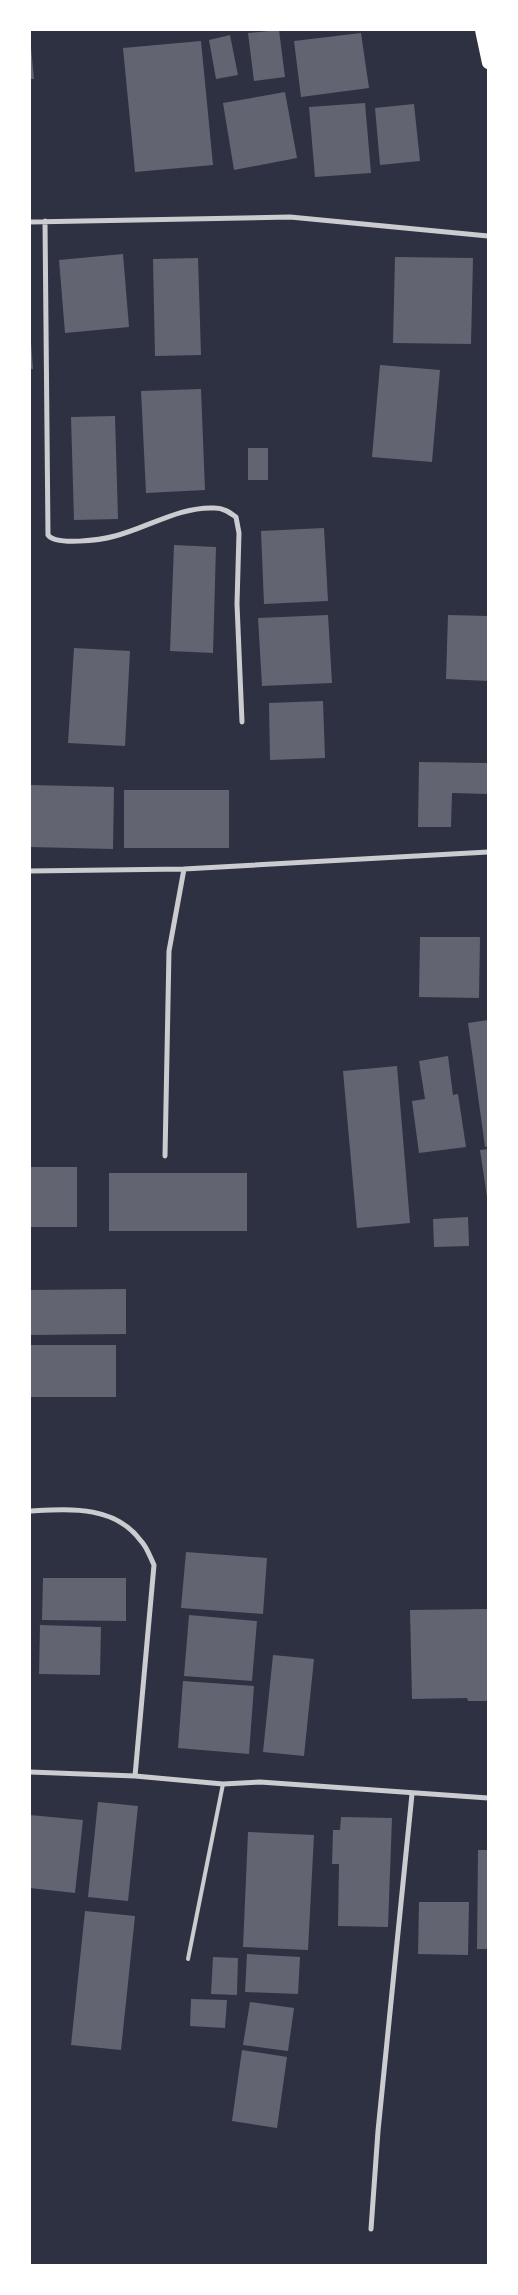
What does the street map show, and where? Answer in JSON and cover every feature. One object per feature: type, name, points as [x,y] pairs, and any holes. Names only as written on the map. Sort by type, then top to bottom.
[{"type":"main road","points":[[481,30],[488,63]]},
{"type":"street","points":[[30,222],[45,220],[290,217],[488,236]]},
{"type":"street","points":[[45,220],[48,535],[54,540],[70,542],[114,537],[181,513],[214,508],[225,510],[236,517],[239,533],[237,604],[242,722]]},
{"type":"street","points":[[30,871],[184,869],[488,852]]},
{"type":"street","points":[[165,1156],[169,951],[184,869]]},
{"type":"street","points":[[30,1511],[66,1510],[99,1512],[125,1524],[142,1541],[154,1565],[135,1776]]},
{"type":"street","points":[[30,1772],[135,1776],[223,1784],[260,1782],[488,1798]]},
{"type":"street","points":[[371,2230],[378,2131],[412,1794]]},
{"type":"lane","points":[[188,1959],[223,1784]]},
{"type":"building","points":[[279,30],[285,77],[254,81],[248,33]]},
{"type":"building","points":[[361,33],[369,88],[301,97],[294,41]]},
{"type":"building","points":[[230,35],[238,75],[216,79],[209,40]]},
{"type":"building","points":[[30,37],[34,79],[30,79]]},
{"type":"building","points":[[201,41],[213,165],[135,172],[123,48]]},
{"type":"building","points":[[285,92],[297,158],[234,170],[223,103]]},
{"type":"building","points":[[365,103],[371,173],[315,177],[309,107]]},
{"type":"building","points":[[414,104],[420,161],[380,165],[375,108]]},
{"type":"building","points":[[123,254],[129,327],[65,333],[59,260]]},
{"type":"building","points":[[395,257],[473,258],[471,344],[393,343]]},
{"type":"building","points":[[198,258],[201,355],[155,356],[153,259]]},
{"type":"building","points":[[30,329],[33,369],[30,369]]},
{"type":"building","points":[[380,365],[440,370],[432,462],[372,457]]},
{"type":"building","points":[[201,389],[205,490],[146,493],[141,391]]},
{"type":"building","points":[[115,416],[118,519],[74,520],[71,417]]},
{"type":"building","points":[[248,448],[268,448],[268,480],[248,480]]},
{"type":"building","points":[[324,528],[328,601],[264,604],[261,531]]},
{"type":"building","points":[[174,545],[216,547],[213,653],[170,651]]},
{"type":"building","points":[[328,615],[332,683],[262,686],[258,618]]},
{"type":"building","points":[[448,615],[488,616],[488,681],[446,679]]},
{"type":"building","points":[[74,648],[130,651],[125,746],[68,743]]},
{"type":"building","points":[[323,701],[325,758],[270,760],[269,703]]},
{"type":"building","points":[[419,762],[488,763],[488,794],[452,793],[451,827],[418,827]]},
{"type":"building","points":[[30,785],[114,787],[113,849],[30,847]]},
{"type":"building","points":[[124,790],[229,790],[229,848],[124,848]]},
{"type":"building","points":[[420,937],[480,937],[479,998],[419,997]]},
{"type":"building","points":[[488,1020],[488,1146],[485,1147],[468,1023]]},
{"type":"building","points":[[448,1056],[453,1095],[458,1094],[466,1147],[419,1153],[412,1101],[425,1099],[419,1061]]},
{"type":"building","points":[[397,1066],[410,1223],[357,1228],[343,1071]]},
{"type":"building","points":[[488,1149],[488,1197],[487,1197],[480,1150]]},
{"type":"building","points":[[30,1167],[77,1167],[77,1227],[30,1227]]},
{"type":"building","points":[[109,1173],[247,1173],[247,1231],[109,1231]]},
{"type":"building","points":[[468,1217],[469,1246],[434,1247],[433,1219]]},
{"type":"building","points":[[126,1289],[126,1334],[30,1335],[30,1290]]},
{"type":"building","points":[[30,1345],[116,1345],[116,1397],[30,1397]]},
{"type":"building","points":[[186,1552],[267,1558],[263,1614],[181,1608]]},
{"type":"building","points":[[43,1578],[126,1578],[126,1621],[42,1620]]},
{"type":"building","points":[[488,1609],[488,1701],[468,1701],[467,1698],[412,1699],[410,1610]]},
{"type":"building","points":[[189,1615],[257,1621],[252,1681],[184,1676]]},
{"type":"building","points":[[40,1625],[101,1627],[100,1675],[39,1674]]},
{"type":"building","points":[[273,1655],[314,1659],[304,1756],[263,1752]]},
{"type":"building","points":[[183,1681],[254,1686],[249,1754],[178,1748]]},
{"type":"building","points":[[98,1802],[138,1806],[128,1901],[88,1897]]},
{"type":"building","points":[[30,1815],[83,1820],[75,1893],[30,1888]]},
{"type":"building","points":[[341,1817],[392,1818],[388,1927],[338,1926],[339,1864],[332,1864],[333,1830],[340,1830]]},
{"type":"building","points":[[248,1832],[314,1835],[308,1950],[243,1947]]},
{"type":"building","points":[[478,1850],[488,1850],[488,1949],[477,1949]]},
{"type":"building","points":[[419,1902],[469,1902],[468,1955],[418,1954]]},
{"type":"building","points":[[85,1911],[135,1916],[121,2050],[71,2045]]},
{"type":"building","points":[[247,1954],[300,1957],[298,1994],[245,1992]]},
{"type":"building","points":[[213,1957],[238,1958],[237,1995],[211,1994]]},
{"type":"building","points":[[191,1999],[227,2000],[225,2028],[190,2026]]},
{"type":"building","points":[[250,2002],[294,2008],[288,2051],[243,2045]]},
{"type":"building","points":[[242,2050],[287,2057],[277,2128],[232,2121]]}]
